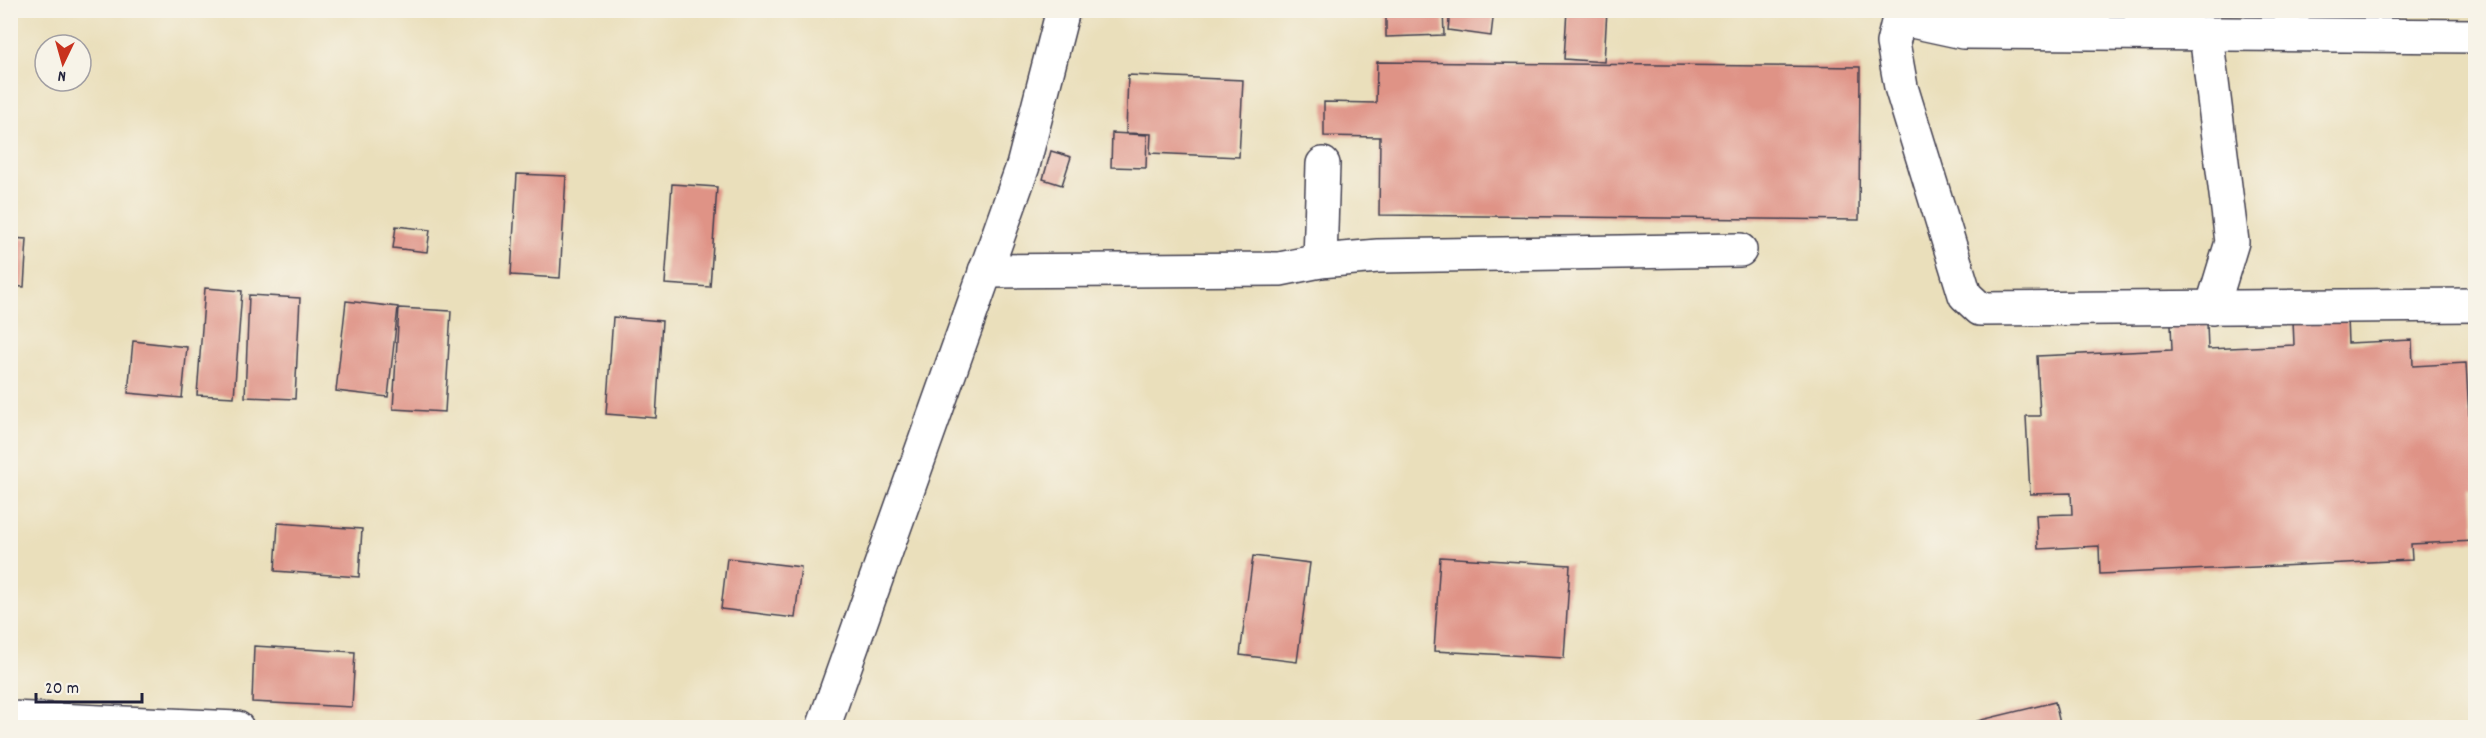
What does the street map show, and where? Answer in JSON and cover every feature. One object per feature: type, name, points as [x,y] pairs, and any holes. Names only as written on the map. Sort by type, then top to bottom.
[{"type":"street","points":[[823,728],[1023,166],[1063,10]]},
{"type":"street","points":[[1901,10],[1911,21],[1963,33],[2475,36]]},
{"type":"street","points":[[1901,10],[1893,43],[1900,87],[1965,295],[1980,309],[2475,305]]},
{"type":"street","points":[[2206,34],[2232,242],[2212,308]]},
{"type":"street","points":[[1320,261],[1323,164]]},
{"type":"street","points":[[985,271],[1270,269],[1320,261],[1378,256],[1740,250]]},
{"type":"street","points":[[10,718],[237,728]]},
{"type":"building","points":[[1386,10],[1443,10],[1444,35],[1386,37]]},
{"type":"building","points":[[1450,10],[1494,10],[1491,36],[1448,30]]},
{"type":"building","points":[[1567,10],[1607,10],[1604,62],[1564,59]]},
{"type":"building","points":[[1377,62],[1860,67],[1859,220],[1379,215],[1380,137],[1324,136],[1324,102],[1376,103]]},
{"type":"building","points":[[1128,75],[1243,80],[1239,157],[1150,153],[1151,134],[1126,133]]},
{"type":"building","points":[[1112,133],[1147,135],[1146,168],[1111,167]]},
{"type":"building","points":[[1051,151],[1071,157],[1062,185],[1043,179]]},
{"type":"building","points":[[517,174],[566,176],[560,278],[511,275]]},
{"type":"building","points":[[672,184],[717,187],[710,287],[665,284]]},
{"type":"building","points":[[396,226],[430,230],[427,252],[393,248]]},
{"type":"building","points":[[10,238],[27,239],[24,287],[10,286]]},
{"type":"building","points":[[205,288],[242,291],[234,397],[197,395]]},
{"type":"building","points":[[249,295],[300,298],[295,399],[245,397]]},
{"type":"building","points":[[346,301],[398,307],[388,397],[336,391]]},
{"type":"building","points":[[399,308],[451,311],[445,412],[393,409]]},
{"type":"building","points":[[613,317],[662,321],[656,418],[606,414]]},
{"type":"building","points":[[2347,318],[2348,343],[2412,340],[2413,366],[2466,363],[2469,415],[2476,414],[2476,490],[2472,490],[2475,541],[2411,544],[2412,560],[2100,574],[2099,546],[2038,549],[2036,515],[2072,514],[2071,493],[2030,494],[2026,416],[2040,416],[2037,356],[2172,350],[2171,324],[2207,323],[2208,349],[2294,345],[2293,320]]},
{"type":"building","points":[[133,341],[187,347],[182,398],[128,393]]},
{"type":"building","points":[[278,523],[362,529],[359,577],[275,571]]},
{"type":"building","points":[[1253,556],[1310,563],[1297,662],[1240,655]]},
{"type":"building","points":[[1440,557],[1570,565],[1564,658],[1434,651]]},
{"type":"building","points":[[727,558],[801,567],[795,618],[721,609]]},
{"type":"building","points":[[254,646],[355,652],[352,707],[252,702]]},
{"type":"building","points":[[2055,702],[2061,728],[1978,728],[1977,721]]}]
